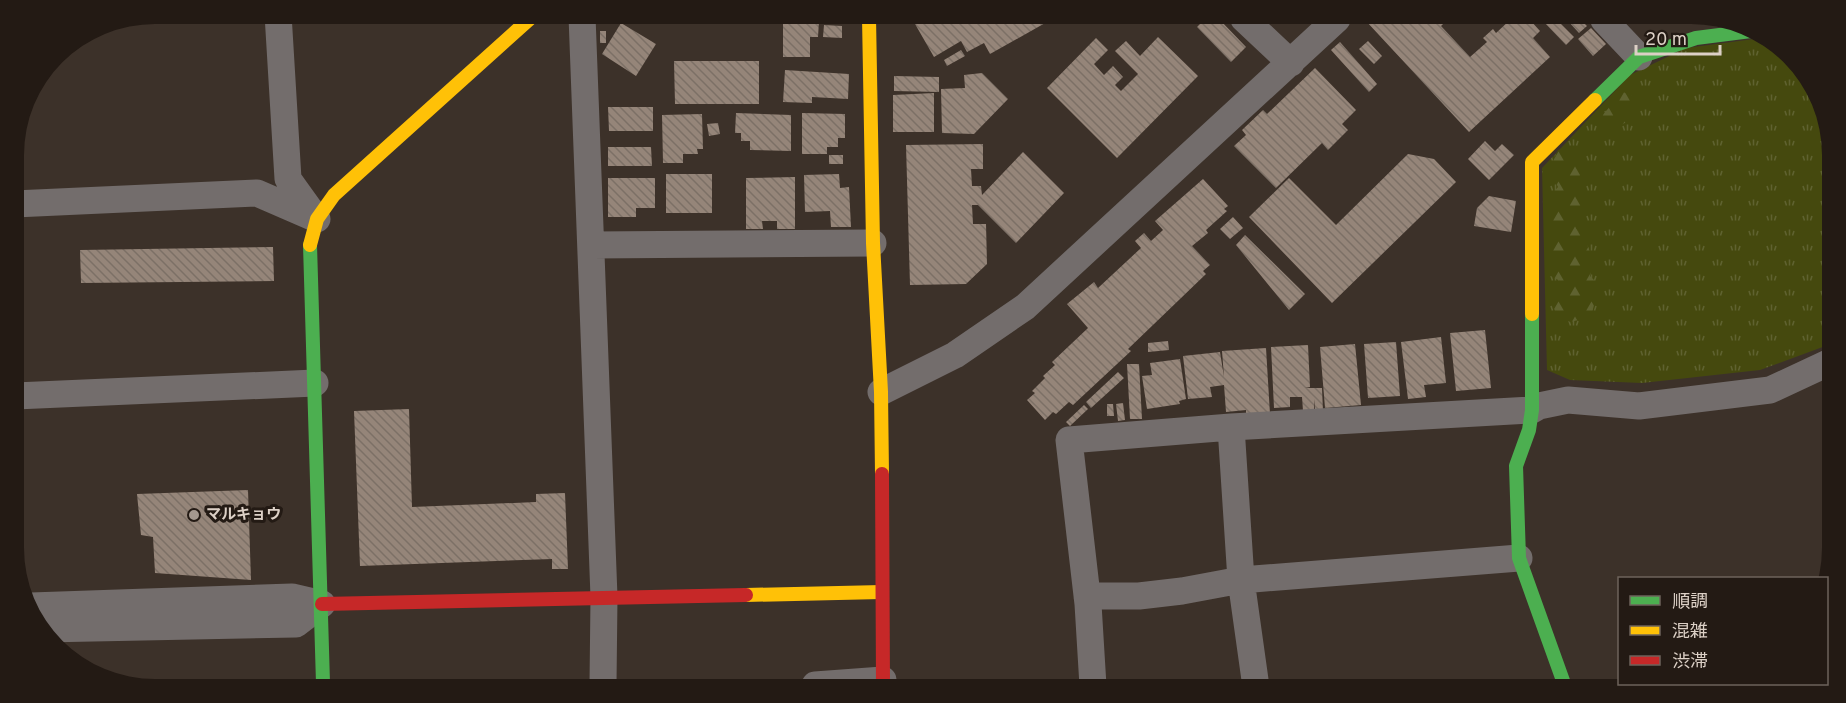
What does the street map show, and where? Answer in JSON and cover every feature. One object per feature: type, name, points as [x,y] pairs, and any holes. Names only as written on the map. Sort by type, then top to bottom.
[{"type":"street","points":[[279,24],[288,179],[317,219]]},
{"type":"street","points":[[323,679],[310,243],[317,219],[334,195],[524,24]]},
{"type":"street","points":[[582,24],[604,597],[603,679]]},
{"type":"street","points":[[869,24],[873,243],[881,393],[883,679]]},
{"type":"street","points":[[1249,24],[1291,63]]},
{"type":"street","points":[[881,393],[954,355],[1025,307],[1332,24]]},
{"type":"street","points":[[1607,24],[1638,57]]},
{"type":"street","points":[[1562,679],[1519,558],[1516,466],[1529,430],[1532,410],[1532,162],[1638,57],[1696,38],[1737,33]]},
{"type":"street","points":[[24,204],[257,193],[317,219]]},
{"type":"street","points":[[592,245],[873,243]]},
{"type":"street","points":[[1092,679],[1069,440],[1231,427],[1532,410],[1539,406],[1568,400],[1639,406],[1770,390],[1822,366]]},
{"type":"street","points":[[24,396],[315,383]]},
{"type":"street","points":[[1231,427],[1241,579],[1255,679]]},
{"type":"street","points":[[1086,596],[1139,596],[1182,591],[1241,579],[1519,558]]},
{"type":"street","points":[[38,606],[292,597],[322,604],[882,592]]},
{"type":"street","points":[[53,629],[296,624],[322,604]]},
{"type":"green space","points":[[1752,39],[1764,46],[1789,69],[1800,82],[1812,105],[1818,121],[1822,155],[1822,347],[1760,370],[1642,383],[1570,380],[1547,370],[1542,168],[1630,75],[1686,48]]},
{"type":"green space","points":[[1623,92],[1638,98],[1627,122],[1614,128],[1598,120]]},
{"type":"green space","points":[[1575,147],[1583,170],[1574,186],[1588,210],[1576,228],[1589,250],[1590,276],[1599,285],[1591,317],[1570,322],[1554,309],[1551,290],[1560,281],[1549,275],[1550,244],[1559,234],[1549,220],[1553,193],[1558,187],[1549,169],[1558,150]]},
{"type":"building","points":[[620,24],[656,44],[636,76],[602,54]]},
{"type":"building","points":[[783,24],[819,24],[818,37],[810,37],[810,57],[783,57]]},
{"type":"building","points":[[915,24],[1043,24],[990,54],[984,43],[967,52],[961,41],[934,57]]},
{"type":"building","points":[[1200,24],[1224,24],[1246,47],[1231,62],[1197,27]]},
{"type":"building","points":[[1369,24],[1443,24],[1441,26],[1470,57],[1487,42],[1483,38],[1493,29],[1496,33],[1506,24],[1534,24],[1540,31],[1533,38],[1550,57],[1469,132]]},
{"type":"building","points":[[1546,24],[1561,24],[1574,37],[1566,45]]},
{"type":"building","points":[[1571,24],[1587,26],[1579,33]]},
{"type":"building","points":[[824,25],[842,26],[842,38],[823,37]]},
{"type":"building","points":[[1591,28],[1606,44],[1593,56],[1578,39]]},
{"type":"building","points":[[600,31],[606,31],[606,43],[600,43]]},
{"type":"building","points":[[1158,37],[1198,76],[1117,158],[1047,88],[1096,38],[1108,50],[1094,64],[1104,75],[1113,66],[1123,77],[1115,85],[1121,91],[1138,74],[1115,51],[1126,41],[1140,56]]},
{"type":"building","points":[[1368,41],[1382,56],[1374,64],[1359,49]]},
{"type":"building","points":[[1340,42],[1377,84],[1369,92],[1331,50]]},
{"type":"building","points":[[961,50],[965,56],[947,66],[944,60]]},
{"type":"building","points":[[674,61],[759,61],[759,104],[675,104]]},
{"type":"building","points":[[1315,68],[1356,110],[1342,124],[1348,130],[1328,150],[1322,143],[1276,188],[1234,146],[1246,135],[1242,130],[1263,110],[1267,114]]},
{"type":"building","points":[[785,70],[849,74],[848,99],[812,97],[812,103],[783,102]]},
{"type":"building","points":[[982,73],[1008,99],[974,134],[942,133],[941,89],[965,88],[964,75]]},
{"type":"building","points":[[894,76],[939,77],[939,92],[894,91]]},
{"type":"building","points":[[934,93],[934,132],[893,132],[893,95]]},
{"type":"building","points":[[608,107],[653,107],[653,131],[609,131]]},
{"type":"building","points":[[736,113],[791,115],[791,151],[750,150],[750,141],[741,141],[741,133],[735,133]]},
{"type":"building","points":[[802,113],[845,114],[845,138],[838,138],[838,147],[827,147],[827,154],[802,154]]},
{"type":"building","points":[[702,114],[703,149],[697,149],[698,154],[683,154],[683,163],[663,163],[662,115]]},
{"type":"building","points":[[718,123],[720,134],[709,136],[707,124]]},
{"type":"building","points":[[1485,141],[1495,151],[1502,144],[1514,155],[1489,180],[1468,159]]},
{"type":"building","points":[[983,144],[983,169],[971,169],[972,186],[981,186],[982,195],[1023,152],[1064,193],[1016,243],[978,205],[972,205],[973,224],[986,224],[987,264],[966,284],[910,285],[906,145]]},
{"type":"building","points":[[608,147],[651,147],[652,166],[608,166]]},
{"type":"building","points":[[1408,154],[1434,159],[1456,182],[1332,303],[1249,217],[1289,178],[1336,225]]},
{"type":"building","points":[[829,155],[843,155],[843,164],[829,164]]},
{"type":"building","points":[[666,174],[712,174],[712,213],[666,213]]},
{"type":"building","points":[[839,174],[840,188],[849,187],[851,227],[831,227],[830,211],[805,212],[804,175]]},
{"type":"building","points":[[795,177],[795,229],[777,229],[777,221],[762,221],[763,229],[746,229],[746,178]]},
{"type":"building","points":[[608,178],[655,178],[655,208],[636,208],[636,217],[608,217]]},
{"type":"building","points":[[1203,179],[1228,206],[1224,209],[1227,211],[1206,230],[1208,233],[1192,246],[1210,265],[1203,271],[1206,274],[1128,349],[1131,351],[1073,405],[1069,402],[1045,420],[1027,400],[1035,393],[1032,391],[1045,378],[1043,376],[1055,365],[1052,362],[1088,328],[1067,304],[1094,282],[1098,288],[1141,248],[1135,241],[1144,233],[1151,241],[1163,230],[1155,221]]},
{"type":"building","points":[[1489,196],[1516,201],[1511,232],[1474,226],[1477,208]]},
{"type":"building","points":[[1233,217],[1243,228],[1230,239],[1220,229]]},
{"type":"building","points":[[1245,235],[1305,294],[1289,310],[1236,245]]},
{"type":"building","points":[[273,247],[274,281],[81,283],[80,250]]},
{"type":"building","points":[[1485,330],[1491,388],[1456,391],[1450,333]]},
{"type":"building","points":[[1441,337],[1446,383],[1424,385],[1426,397],[1408,399],[1401,342]]},
{"type":"building","points":[[1168,341],[1169,350],[1148,352],[1148,343]]},
{"type":"building","points":[[1396,342],[1400,396],[1368,398],[1364,344]]},
{"type":"building","points":[[1355,344],[1361,405],[1325,408],[1320,347]]},
{"type":"building","points":[[1308,345],[1310,387],[1305,388],[1322,388],[1323,411],[1315,411],[1315,399],[1314,410],[1303,411],[1302,397],[1290,397],[1290,407],[1274,408],[1271,347]]},
{"type":"building","points":[[1266,348],[1270,414],[1246,416],[1246,410],[1226,412],[1224,385],[1210,387],[1212,397],[1188,399],[1183,356],[1220,352],[1224,377],[1222,351]]},
{"type":"building","points":[[1180,359],[1186,399],[1179,401],[1180,404],[1147,409],[1142,376],[1152,375],[1150,363]]},
{"type":"building","points":[[1127,364],[1139,364],[1142,419],[1130,419]]},
{"type":"building","points":[[1118,372],[1124,378],[1091,408],[1086,402]]},
{"type":"building","points":[[1123,403],[1125,420],[1118,421],[1116,404]]},
{"type":"building","points":[[1107,404],[1113,404],[1114,416],[1107,416]]},
{"type":"building","points":[[1084,405],[1088,409],[1070,426],[1066,422]]},
{"type":"building","points":[[409,409],[412,507],[536,502],[536,494],[565,493],[568,569],[552,569],[552,559],[360,566],[354,411]]},
{"type":"building","name":"マルキョウ","points":[[248,490],[251,580],[155,573],[153,537],[141,535],[137,494]]},
{"type":"traffic: fast","points":[[1595,100],[1639,57],[1696,38],[1737,33]]},
{"type":"traffic: fast","points":[[310,245],[323,679]]},
{"type":"traffic: fast","points":[[1532,314],[1532,410],[1529,430],[1516,466],[1519,558],[1562,679]]},
{"type":"traffic: slow","points":[[310,245],[317,219],[334,195],[524,24]]},
{"type":"traffic: slow","points":[[869,24],[873,243],[881,392],[882,474]]},
{"type":"traffic: slow","points":[[1532,314],[1532,162],[1595,100]]},
{"type":"traffic: slow","points":[[746,595],[882,592]]},
{"type":"traffic: jam","points":[[882,474],[883,679]]},
{"type":"traffic: jam","points":[[322,604],[746,595]]},
{"type":"place","name":"マルキョウ","points":[[194,515]]}]
